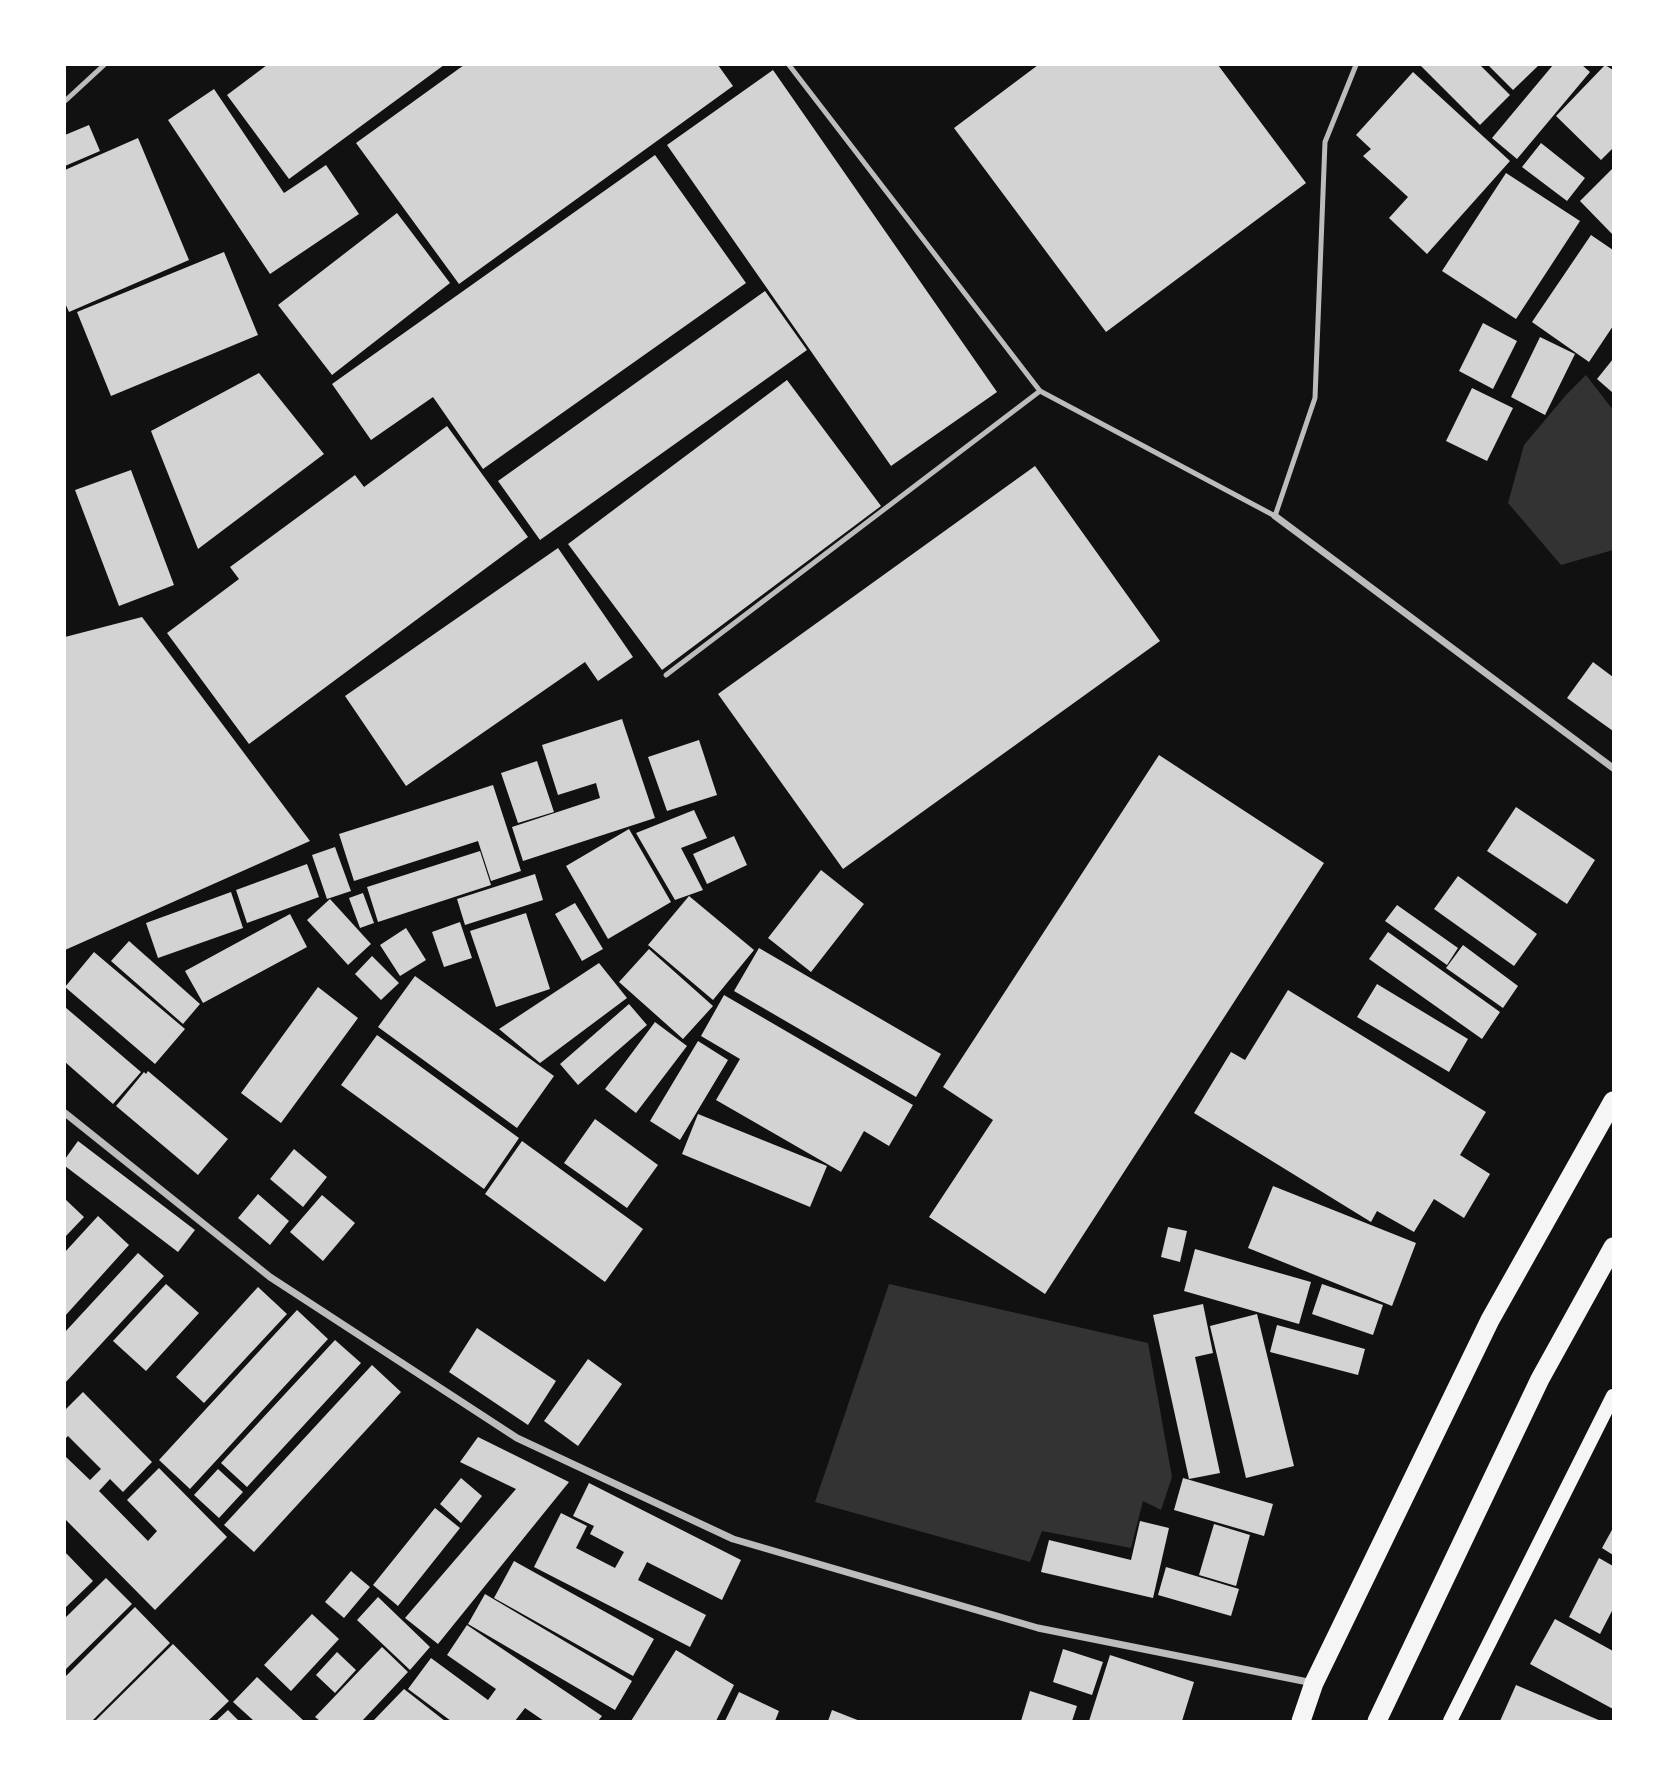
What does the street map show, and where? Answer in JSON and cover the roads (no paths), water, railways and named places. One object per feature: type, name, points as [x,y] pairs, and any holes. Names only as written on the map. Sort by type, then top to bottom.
[{"type":"highway","points":[[1301,1721],[1314,1683],[1490,1320],[1613,1101]]},
{"type":"highway","points":[[1377,1721],[1540,1379],[1613,1247]]},
{"type":"main road","points":[[1450,1721],[1613,1396]]},
{"type":"street","points":[[1275,516],[1613,768]]},
{"type":"street","points":[[65,1113],[270,1277],[517,1438],[733,1539],[1038,1628],[1314,1683]]},
{"type":"lane","points":[[65,101],[103,65]]},
{"type":"lane","points":[[789,65],[1040,391],[1275,516],[1315,398],[1325,142],[1356,65]]},
{"type":"lane","points":[[666,675],[1040,391]]}]
